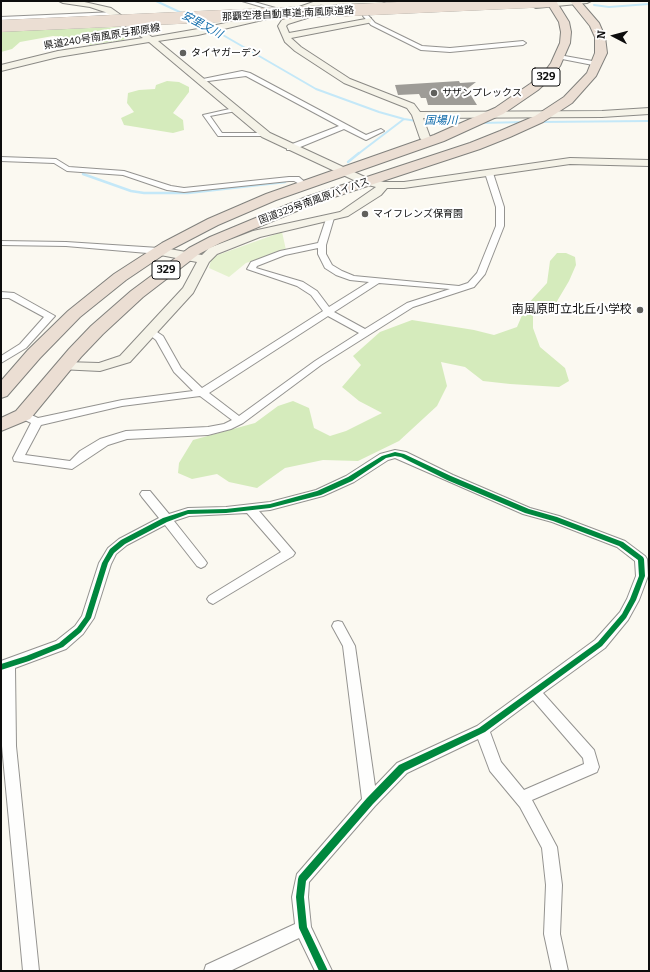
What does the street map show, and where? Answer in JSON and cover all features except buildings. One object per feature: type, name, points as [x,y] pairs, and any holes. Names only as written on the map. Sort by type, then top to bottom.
[{"type":"highway","points":[[98,20],[142,15],[430,1]]},
{"type":"highway","name":"那覇空港自動車道;南風原道路","points":[[1,23],[98,20],[487,1]]},
{"type":"highway","name":"国道329号南風原バイパス","points":[[1,425],[30,419],[39,398],[64,366],[109,318],[162,274],[187,256],[215,240],[268,217],[364,182],[475,146],[538,119],[568,100],[580,89],[592,74],[598,64],[601,53],[600,37],[592,21],[576,1]]},
{"type":"highway","points":[[1,28],[79,27],[552,2]]},
{"type":"highway","name":"那覇空港自動車道;南風原道路","points":[[1,28],[552,2]]},
{"type":"highway","name":"国道329号南風原バイパス","points":[[1,392],[34,354],[74,314],[120,277],[159,251],[228,215],[303,184],[430,142],[467,126],[486,117],[534,87],[547,76],[559,57],[565,43],[566,32],[562,16],[552,2]]},
{"type":"street","points":[[63,1],[98,6],[113,13],[202,80],[234,110],[266,135],[290,148],[364,182],[384,185],[404,185],[570,161],[649,163]]},
{"type":"street","points":[[245,1],[304,16],[366,17],[516,7],[552,2],[587,1]]},
{"type":"street","name":"県道240号南風原与那原線","points":[[1,68],[58,54],[210,30],[324,1]]},
{"type":"street","points":[[382,1],[334,2],[283,24],[286,36],[298,49],[347,81],[362,88],[405,102],[415,110],[425,138],[430,142]]},
{"type":"street","points":[[1,20],[113,13]]},
{"type":"street","points":[[286,36],[366,17]]},
{"type":"street","points":[[366,17],[373,24],[421,48],[429,50],[450,50],[523,43]]},
{"type":"street","points":[[559,57],[598,64]]},
{"type":"street","points":[[202,80],[242,73],[248,74],[366,138],[381,131]]},
{"type":"street","points":[[234,110],[206,115],[220,134],[266,135]]},
{"type":"street","points":[[419,120],[486,117],[538,119],[649,111]]},
{"type":"street","points":[[290,148],[346,126]]},
{"type":"street","points":[[1,159],[56,161],[67,169],[124,173],[170,188],[184,190],[289,179],[296,179],[303,184]]},
{"type":"street","points":[[432,159],[441,180]]},
{"type":"street","points":[[378,280],[329,313],[202,393],[122,403],[30,419],[18,458],[72,465],[84,454],[104,442],[126,434],[208,431],[227,427],[239,421],[318,363],[410,306],[460,287],[471,285],[481,274],[500,226],[500,207],[489,173]]},
{"type":"street","points":[[64,366],[100,367],[125,360],[188,290],[204,260],[213,251],[257,234],[344,214],[369,198],[384,185]]},
{"type":"street","points":[[330,218],[322,245],[322,254],[328,266],[339,273],[353,278],[460,287]]},
{"type":"street","points":[[1,243],[66,244],[159,251],[204,260]]},
{"type":"street","points":[[322,245],[283,253],[254,264],[251,269],[300,284],[314,293],[329,313],[365,333]]},
{"type":"street","points":[[1,295],[11,295],[50,316],[23,346],[1,360]]},
{"type":"street","points":[[151,332],[160,338],[177,370],[189,383],[239,421]]},
{"type":"street","points":[[31,971],[9,746],[5,667],[61,645],[79,630],[88,618],[104,563],[112,551],[123,542],[165,520],[188,512],[270,506],[319,493],[350,479],[384,457],[395,454],[402,455],[448,478],[527,511],[556,519],[622,544],[641,559],[642,576],[633,600],[624,616],[600,644],[482,730],[402,768],[370,801],[302,879],[300,897],[304,928],[324,971]]},
{"type":"street","points":[[146,494],[201,564]]},
{"type":"street","points":[[213,599],[289,553],[249,508]]},
{"type":"street","points":[[338,626],[349,646],[370,801]]},
{"type":"street","points":[[521,798],[592,767],[589,755],[534,692]]},
{"type":"street","points":[[482,730],[495,766],[521,798],[550,847],[554,885],[552,934],[560,971]]},
{"type":"street","points":[[212,971],[304,928]]},
{"type":"green space","points":[[123,27],[132,35],[123,40],[89,45],[84,37],[67,39],[65,37],[53,36],[20,42],[12,49],[1,52],[1,31]]},
{"type":"green space","points":[[167,81],[179,82],[189,87],[189,92],[173,113],[183,120],[184,130],[173,133],[124,125],[121,118],[134,112],[127,103],[128,93],[139,90],[155,89],[156,85]]},
{"type":"green space","points":[[282,232],[286,250],[246,263],[229,277],[209,268],[212,257]]},
{"type":"green space","points":[[557,253],[566,253],[575,257],[576,265],[569,281],[553,308],[533,315],[533,328],[540,347],[565,368],[569,381],[559,387],[483,381],[465,367],[441,362],[447,386],[437,406],[399,441],[358,461],[323,460],[285,468],[257,488],[229,482],[217,474],[192,479],[178,473],[179,463],[193,440],[255,423],[278,406],[293,401],[309,408],[314,428],[330,436],[346,431],[382,413],[359,401],[342,387],[361,365],[353,356],[380,332],[412,320],[474,330],[494,335],[517,327],[526,306],[547,283],[550,261]]},
{"type":"waterway","name":"安里又川","points":[[156,1],[184,14]]},
{"type":"waterway","points":[[594,5],[609,7],[649,4]]},
{"type":"waterway","name":"国場川","points":[[197,20],[316,89],[379,112],[404,119]]},
{"type":"waterway","points":[[358,154],[404,119]]},
{"type":"waterway","name":"国場川","points":[[404,119],[429,123],[467,123]]},
{"type":"waterway","name":"国場川","points":[[539,122],[649,121]]},
{"type":"waterway","name":"国場川","points":[[481,123],[525,122]]},
{"type":"waterway","points":[[348,162],[359,153]]},
{"type":"waterway","points":[[83,174],[131,191],[144,193],[188,193],[285,182]]},
{"type":"cycle path","points":[[1,667],[27,659],[61,645],[79,630],[88,618],[105,563],[112,551],[123,542],[165,520],[188,512],[226,511],[270,506],[319,493],[350,479],[384,457],[395,454],[402,455],[449,478],[527,511],[555,519],[621,544],[641,559],[642,576],[633,600],[624,616],[600,644],[482,730],[402,768],[370,801],[302,879],[300,897],[303,928],[324,971]]},
{"type":"place","name":"タイヤガーデン","points":[[183,53]]},
{"type":"place","name":"サザンプレックス","points":[[434,93]]},
{"type":"place","name":"マイフレンズ保育園","points":[[365,214]]},
{"type":"place","name":"南風原町立北丘小学校","points":[[640,310]]}]
